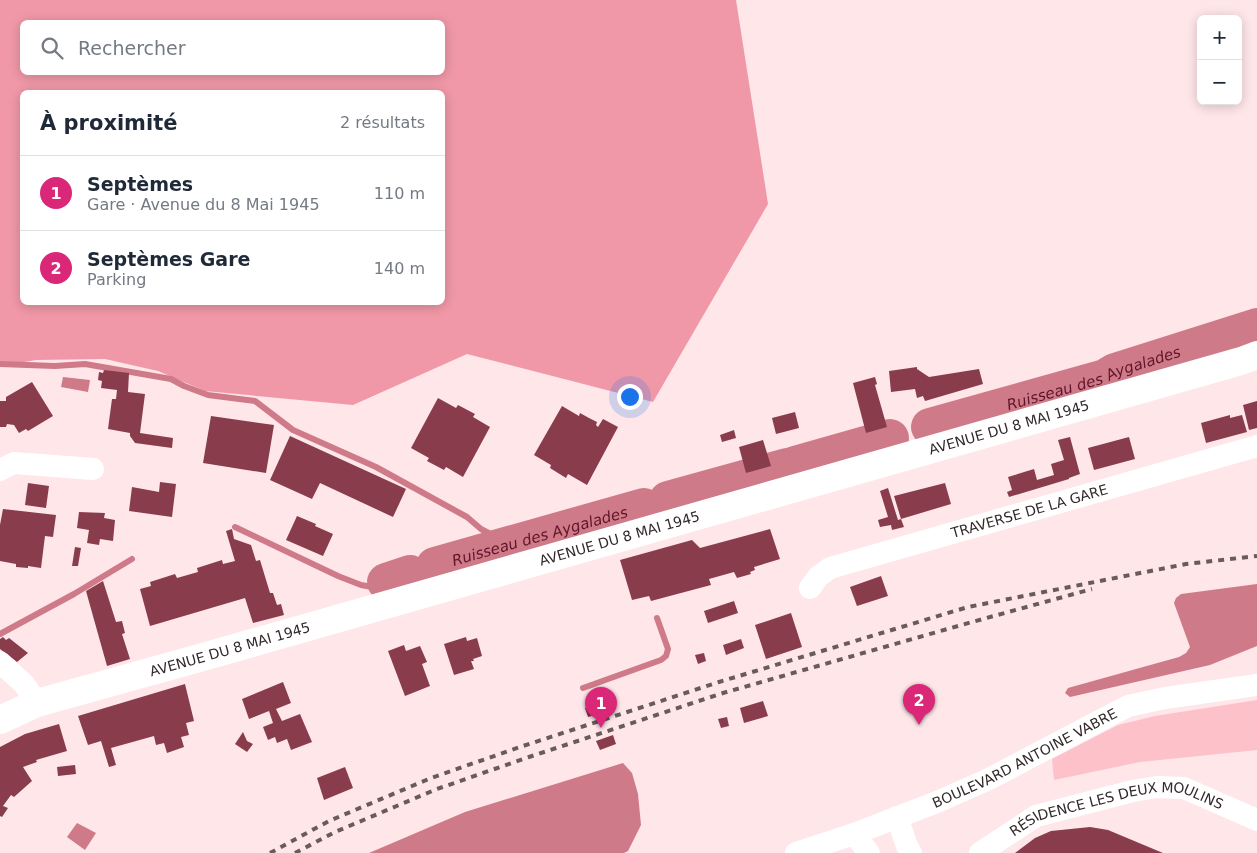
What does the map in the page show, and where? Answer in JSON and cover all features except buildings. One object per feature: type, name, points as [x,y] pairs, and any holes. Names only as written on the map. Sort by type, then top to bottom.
[{"type":"main road","name":"AVENUE DU 8 MAI 1945","points":[[0,720],[37,703],[203,658],[1252,359]]},
{"type":"street","name":"TRAVERSE DE LA GARE","points":[[810,588],[818,577],[830,568],[1257,446]]},
{"type":"street","points":[[0,470],[14,463],[93,469]]},
{"type":"street","points":[[0,662],[24,684],[37,703]]},
{"type":"street","name":"BOULEVARD ANTOINE VABRE","points":[[796,853],[854,834],[987,780],[1128,706],[1165,698],[1257,685]]},
{"type":"street","name":"RÉSIDENCE LES DEUX MOULINS","points":[[980,853],[1036,816],[1133,791],[1157,787],[1184,788],[1257,820]]},
{"type":"street","points":[[897,817],[911,853]]},
{"type":"street","points":[[854,834],[869,853]]},
{"type":"shaded area","points":[[0,0],[736,0],[768,204],[653,402],[467,354],[353,405],[205,391],[158,371],[105,359],[36,360],[0,366]]},
{"type":"shaded area","points":[[63,377],[90,380],[88,392],[61,387]]},
{"type":"shaded area","points":[[1257,584],[1257,646],[1210,665],[1070,697],[1065,693],[1068,688],[1179,657],[1186,653],[1190,647],[1174,603],[1181,594]]},
{"type":"shaded area","points":[[1257,700],[1257,750],[1140,762],[1054,780],[1052,759],[1118,725],[1155,716]]},
{"type":"shaded area","points":[[623,763],[632,773],[638,794],[641,825],[628,851],[624,853],[369,853],[465,812]]},
{"type":"shaded area","points":[[77,823],[96,833],[85,850],[67,837]]},
{"type":"waterway","name":"Ruisseau des Aygalades","points":[[930,427],[1105,378],[1115,372],[1257,327]]},
{"type":"waterway","points":[[0,364],[55,366],[85,364],[171,379],[208,395],[255,401],[293,430],[376,467],[467,517],[481,529],[511,545]]},
{"type":"waterway","name":"Ruisseau des Aygalades","points":[[795,465],[890,438]]},
{"type":"waterway","name":"Ruisseau des Aygalades","points":[[668,500],[787,467]]},
{"type":"waterway","name":"Ruisseau des Aygalades","points":[[435,566],[644,507]]},
{"type":"waterway","points":[[235,527],[338,576],[372,587]]},
{"type":"waterway","points":[[0,634],[74,594],[132,559]]},
{"type":"waterway","name":"Ruisseau des Aygalades","points":[[386,582],[410,574]]},
{"type":"waterway","points":[[583,688],[661,660],[666,656],[668,649],[657,618]]},
{"type":"railway","points":[[270,853],[329,821],[431,778],[719,682],[968,607],[1186,564],[1257,556]]},
{"type":"railway","points":[[295,853],[335,832],[437,789],[529,757],[723,693],[1092,589]]},
{"type":"place","name":"Septèmes Gare","points":[[919,725]]},
{"type":"place","name":"Septèmes","points":[[601,728]]}]
